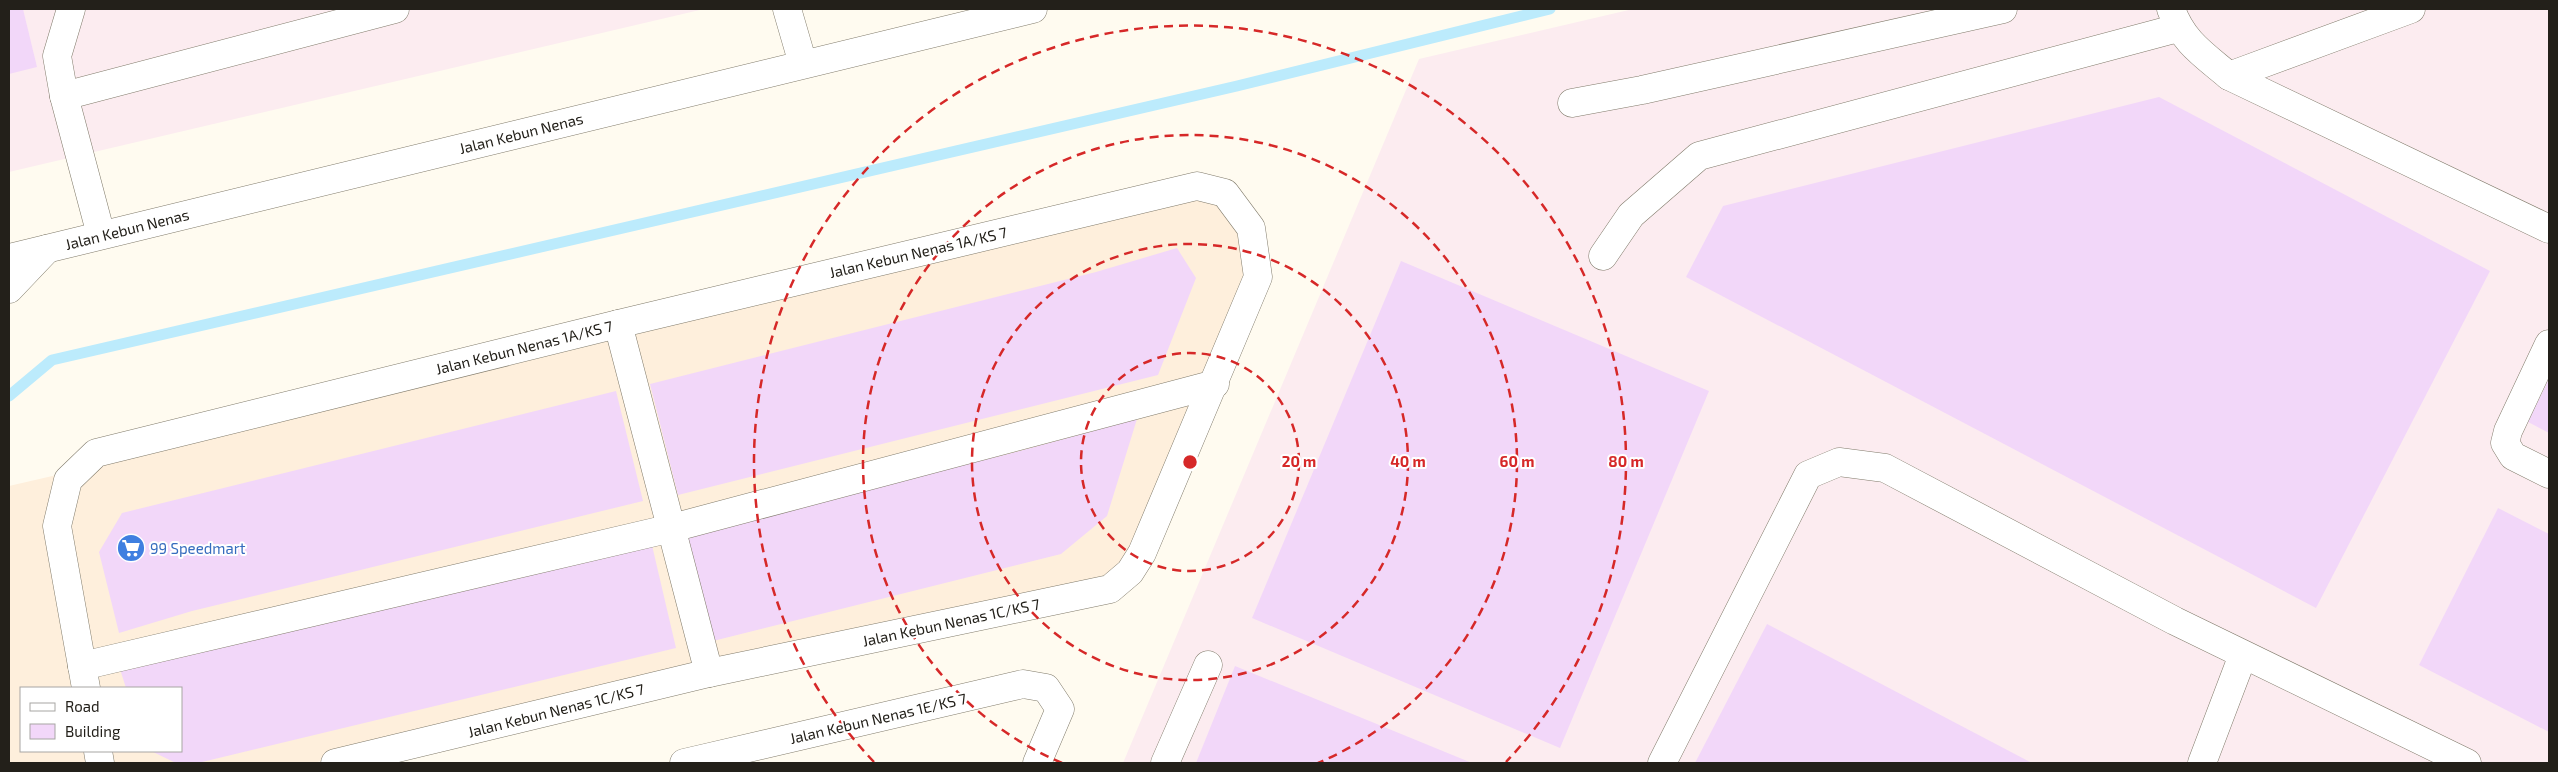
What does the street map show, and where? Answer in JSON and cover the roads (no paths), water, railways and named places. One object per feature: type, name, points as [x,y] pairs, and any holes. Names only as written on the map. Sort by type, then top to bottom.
[{"type":"street","points":[[71,9],[57,56],[64,96],[101,235]]},
{"type":"street","points":[[64,96],[395,9]]},
{"type":"street","points":[[787,9],[804,64]]},
{"type":"street","name":"Jalan Kebun Nenas","points":[[9,258],[1033,9]]},
{"type":"street","points":[[1572,104],[2003,9]]},
{"type":"street","points":[[2230,76],[2411,9]]},
{"type":"street","points":[[1603,256],[1631,215],[1699,156],[2175,18],[2196,49],[2230,76],[2549,229]]},
{"type":"street","name":"Jalan Kebun Nenas 1A/KS 7","points":[[84,677],[57,526],[68,480],[96,453],[618,324],[1197,186]]},
{"type":"street","name":"Jalan Kebun Nenas 1C/KS 7","points":[[335,763],[709,673],[1110,589],[1130,572],[1142,553],[1215,384],[1258,277],[1251,228],[1225,193],[1197,186]]},
{"type":"street","points":[[9,289],[47,249]]},
{"type":"street","points":[[618,324],[709,673]]},
{"type":"street","points":[[2549,344],[2508,431],[2505,444],[2513,456],[2549,474]]},
{"type":"street","points":[[84,677],[672,528],[1215,384]]},
{"type":"street","points":[[1662,763],[1808,475],[1839,462],[1885,468],[2243,655],[2467,763]]},
{"type":"street","points":[[2202,763],[2243,655]]},
{"type":"street","points":[[1165,763],[1208,665]]},
{"type":"street","name":"Jalan Kebun Nenas 1E/KS 7","points":[[684,763],[1024,684],[1046,688],[1060,709],[1037,763]]},
{"type":"waterway","points":[[9,396],[52,360],[1237,86],[1550,9]]},
{"type":"place","name":"99 Speedmart","points":[[131,548]]}]
